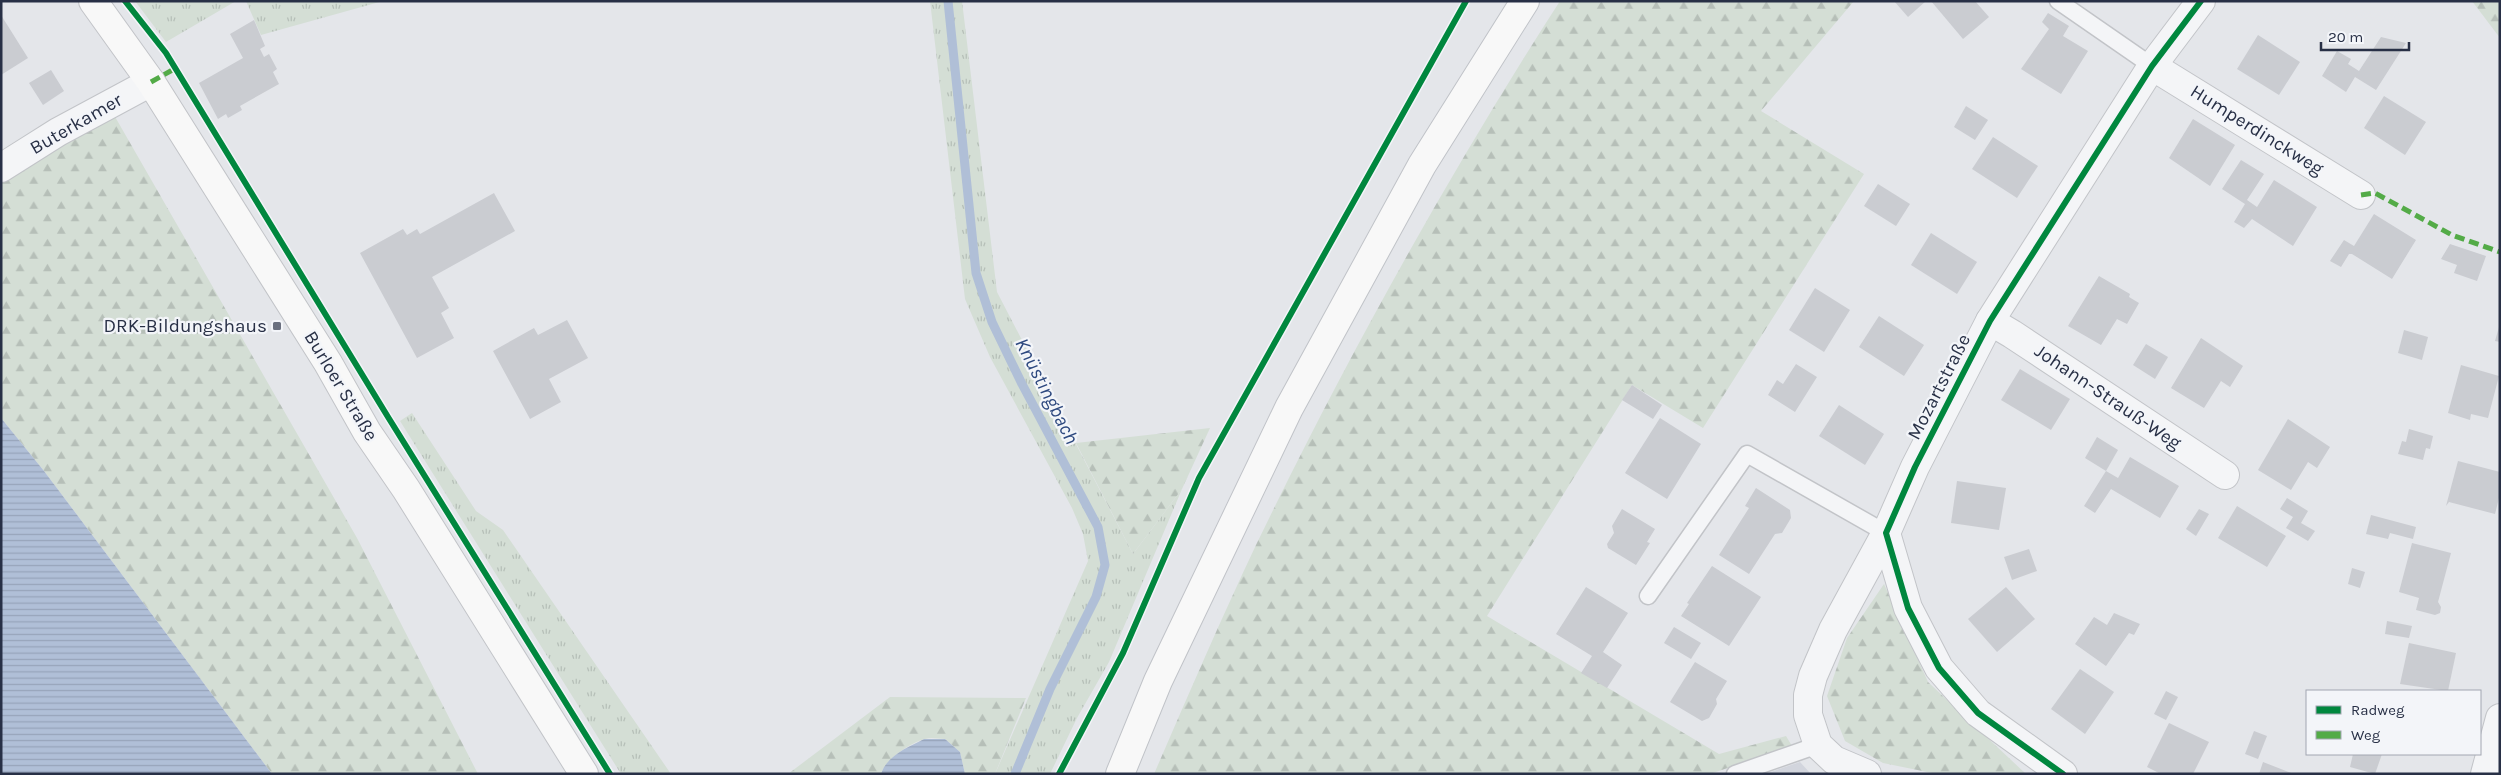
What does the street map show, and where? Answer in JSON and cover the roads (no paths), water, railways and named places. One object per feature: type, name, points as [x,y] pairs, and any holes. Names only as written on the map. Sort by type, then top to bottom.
[{"type":"main road","name":"Burloer Straße","points":[[93,1],[151,82],[328,363],[367,432],[406,489],[584,774]]},
{"type":"main road","points":[[1120,774],[1158,681],[1288,408],[1422,165],[1525,1]]},
{"type":"street","name":"Mozartstraße","points":[[1818,745],[1808,715],[1808,695],[1813,676],[1833,630],[1886,533],[1915,467],[1990,321],[2152,66],[2201,1]]},
{"type":"street","name":"Humperdinckweg","points":[[2152,66],[2361,195]]},
{"type":"street","name":"Buterkamer","points":[[1,168],[58,132],[151,82]]},
{"type":"street","name":"Johann-Strauß-Weg","points":[[1990,321],[2225,475]]},
{"type":"street","points":[[1886,533],[1908,608],[1938,668],[1978,713],[2064,774]]},
{"type":"street","points":[[2485,774],[2500,718]]},
{"type":"street","points":[[1818,745],[1834,760],[1867,774]]},
{"type":"lane","points":[[2058,1],[2152,66]]},
{"type":"lane","points":[[1648,596],[1747,454],[1886,533]]},
{"type":"lane","points":[[1736,774],[1818,745]]},
{"type":"water","points":[[1,418],[44,471],[272,774],[1,774]]},
{"type":"water","points":[[924,739],[945,739],[960,752],[965,774],[881,774],[884,767],[893,757]]},
{"type":"waterway","name":"Knüstingbach","points":[[948,1],[976,273],[992,322],[1022,384],[1098,527],[1105,565],[1096,597],[1050,689],[1015,774]]},
{"type":"place","name":"DRK-Bildungshaus","points":[[277,326]]}]
